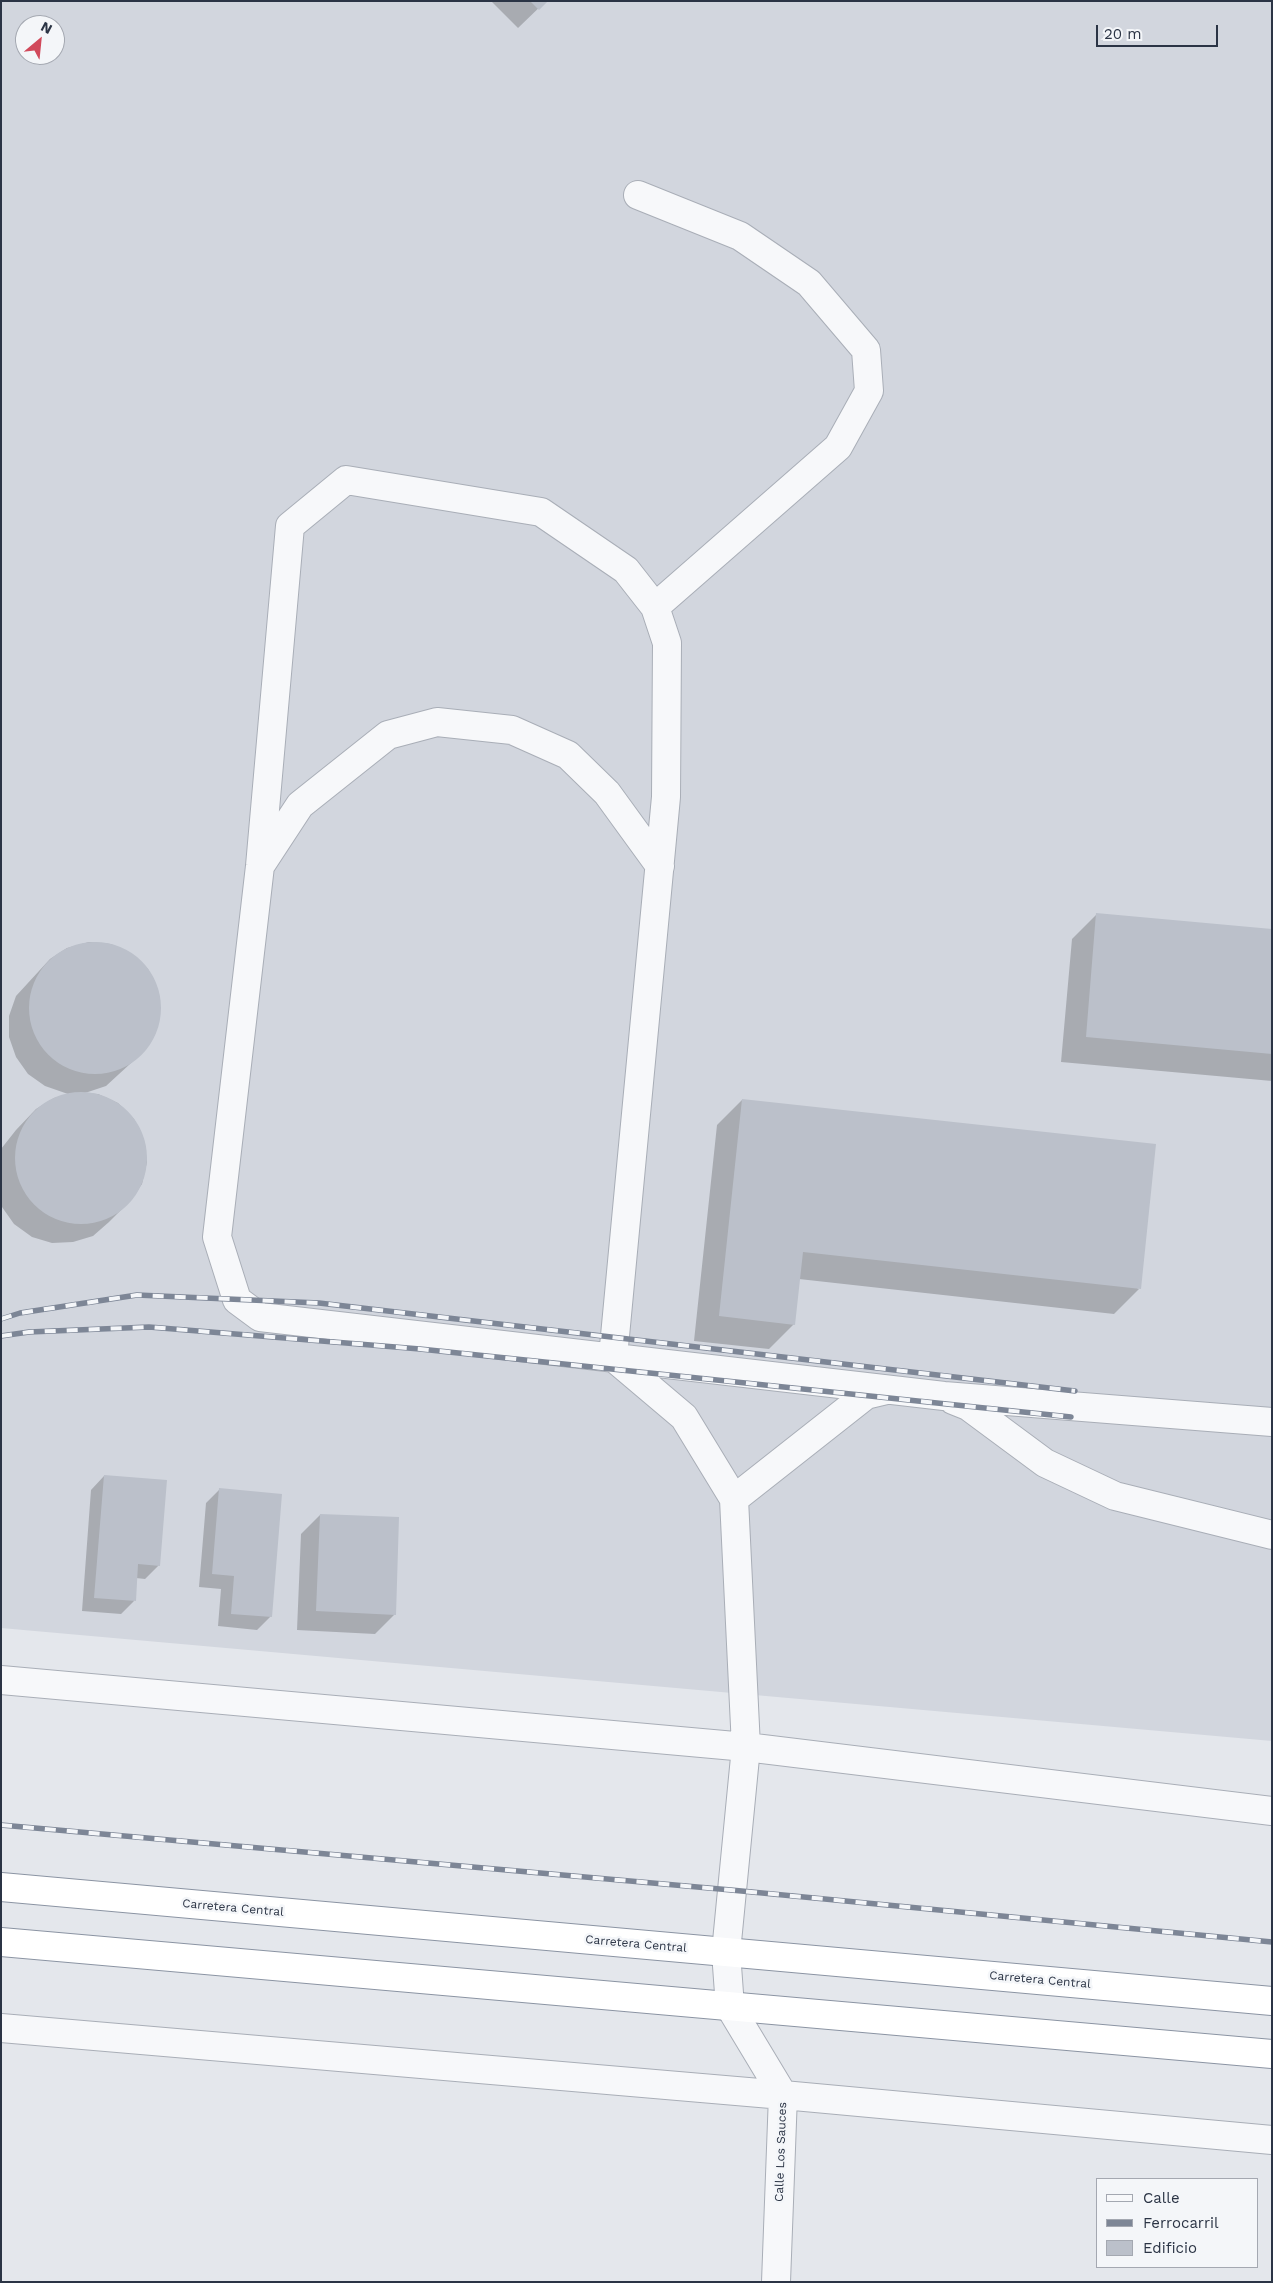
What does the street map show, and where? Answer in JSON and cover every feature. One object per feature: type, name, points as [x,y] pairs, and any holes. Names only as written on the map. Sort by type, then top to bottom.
[{"type":"highway","name":"Carretera Central","points":[[1,1887],[1272,2001]]},
{"type":"highway","points":[[1,1942],[1272,2054]]},
{"type":"street","points":[[638,195],[740,236],[809,283],[866,350],[869,391],[838,447],[655,607]]},
{"type":"street","points":[[613,1357],[666,797],[666,643],[655,607],[626,570],[541,512],[346,480],[290,526],[260,866],[217,1237],[237,1300],[260,1317],[944,1396],[1272,1422]]},
{"type":"street","points":[[260,866],[300,805],[388,735],[437,722],[512,730],[568,755],[607,792],[660,866]]},
{"type":"street","points":[[613,1357],[684,1417],[734,1499],[746,1747],[726,1952],[730,2007]]},
{"type":"street","points":[[734,1499],[866,1395],[888,1390]]},
{"type":"street","points":[[944,1396],[968,1406],[1045,1464],[1116,1496],[1272,1535]]},
{"type":"street","points":[[1,1680],[746,1747],[1272,1811]]},
{"type":"street","name":"Calle Los Sauces","points":[[730,2007],[783,2095],[776,2282]]},
{"type":"street","points":[[1,2028],[783,2095],[1272,2140]]},
{"type":"shaded area","points":[[1,1],[1272,1],[1272,1741],[1,1628]]},
{"type":"building","points":[[530,1],[548,1],[539,10]]},
{"type":"building","points":[[1096,913],[1272,929],[1272,1054],[1086,1037]]},
{"type":"building","points":[[95,942],[108,943],[120,947],[142,961],[156,983],[160,995],[160,1021],[156,1033],[142,1055],[120,1069],[108,1073],[95,1074],[82,1073],[70,1069],[48,1055],[34,1033],[30,1021],[29,1008],[30,995],[34,983],[48,961],[70,947],[82,943]]},
{"type":"building","points":[[81,1092],[94,1093],[106,1097],[128,1111],[142,1133],[146,1145],[146,1171],[142,1183],[128,1205],[106,1219],[94,1223],[81,1224],[68,1223],[56,1219],[34,1205],[20,1183],[16,1171],[15,1158],[16,1145],[20,1133],[34,1111],[56,1097],[68,1093]]},
{"type":"building","points":[[742,1099],[1156,1144],[1141,1289],[803,1252],[795,1325],[719,1316]]},
{"type":"building","points":[[104,1475],[167,1480],[160,1566],[138,1564],[136,1601],[94,1598]]},
{"type":"building","points":[[219,1488],[282,1494],[272,1617],[231,1614],[234,1576],[212,1574]]},
{"type":"building","points":[[320,1514],[399,1517],[396,1615],[316,1611]]},
{"type":"railway","points":[[1,1319],[20,1313],[137,1295],[319,1303],[1075,1391]]},
{"type":"railway","points":[[1,1336],[29,1332],[149,1327],[420,1349],[1071,1417]]},
{"type":"railway","points":[[1,1825],[731,1890],[1272,1942]]}]
